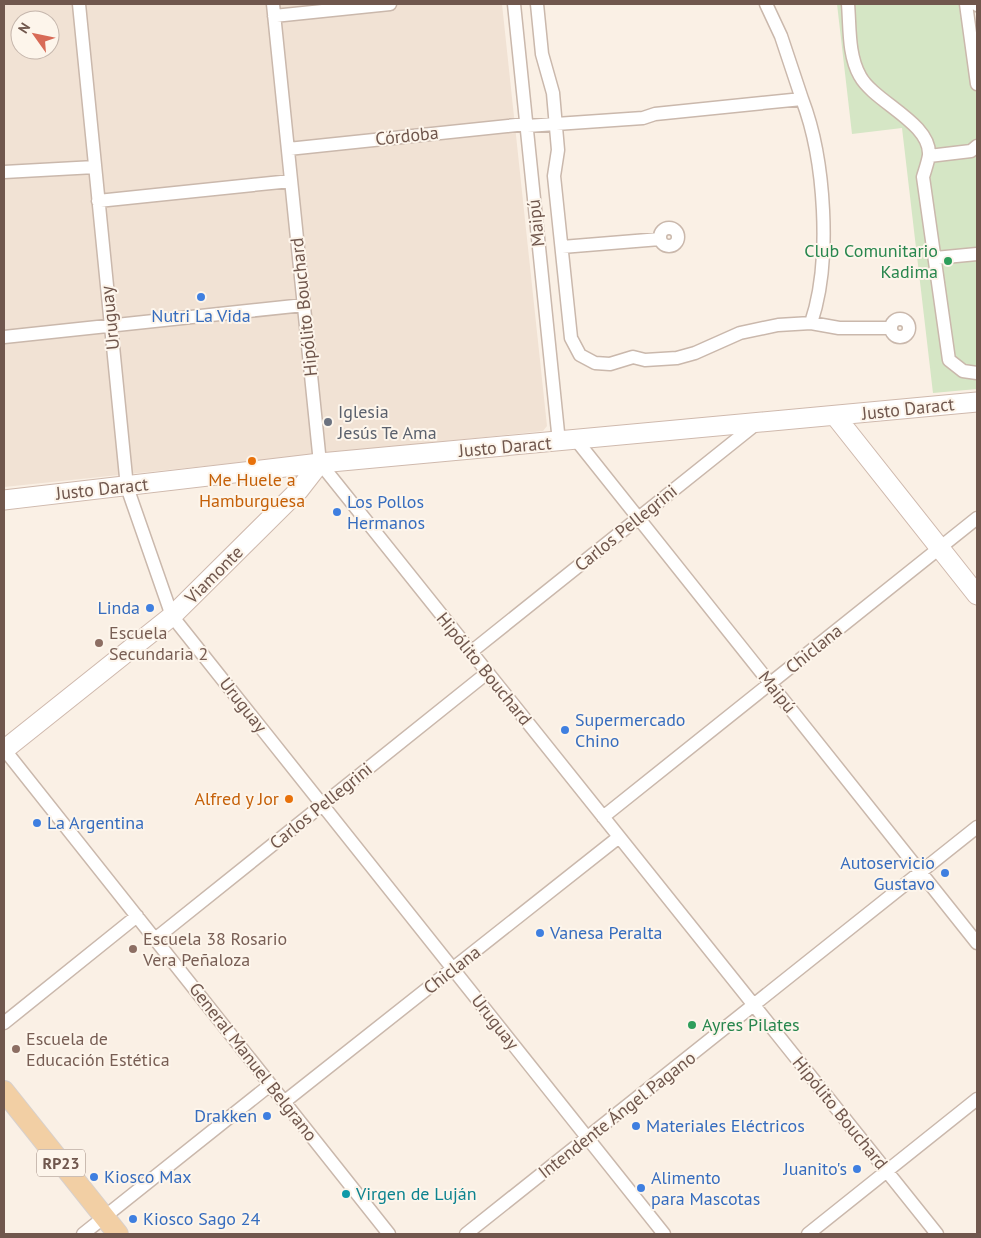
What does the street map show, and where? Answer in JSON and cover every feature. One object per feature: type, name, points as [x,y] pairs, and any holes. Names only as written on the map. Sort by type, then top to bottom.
[{"type":"main road","name":"RP23","points":[[4,1091],[118,1234]]},
{"type":"street","name":"Uruguay","points":[[79,4],[127,487],[172,616],[664,1234]]},
{"type":"street","points":[[274,10],[390,4]]},
{"type":"street","name":"Maipú","points":[[514,4],[526,125],[568,442],[638,518],[977,943]]},
{"type":"street","points":[[538,4],[542,54],[551,84],[556,124],[558,150],[554,176],[571,338],[580,355],[595,363],[610,364],[633,357],[646,360],[677,358],[740,333],[778,325],[811,322],[839,328],[891,328]]},
{"type":"street","points":[[766,4],[781,36],[812,124],[818,154],[823,242],[821,288],[811,322]]},
{"type":"street","points":[[848,4],[853,62],[859,75],[868,88],[926,137],[929,156],[923,177],[949,360],[963,371],[977,373]]},
{"type":"street","points":[[966,4],[977,84]]},
{"type":"street","name":"Hipólito Bouchard","points":[[274,10],[320,463],[937,1234]]},
{"type":"street","name":"Córdoba","points":[[288,149],[526,125],[643,118],[656,114],[802,99]]},
{"type":"street","points":[[929,156],[971,151],[977,146]]},
{"type":"street","points":[[4,172],[95,167]]},
{"type":"street","points":[[98,201],[291,181]]},
{"type":"street","points":[[562,247],[660,239]]},
{"type":"street","points":[[935,258],[977,254]]},
{"type":"street","points":[[4,337],[304,305]]},
{"type":"street","name":"Justo Daract","points":[[4,500],[320,463],[568,442],[757,422],[836,417],[977,402]]},
{"type":"street","points":[[836,417],[977,595]]},
{"type":"street","name":"Carlos Pellegrini","points":[[470,652],[757,422]]},
{"type":"street","name":"Viamonte","points":[[4,750],[172,616],[299,490],[320,463]]},
{"type":"street","name":"Chiclana","points":[[603,817],[977,518]]},
{"type":"street","name":"Carlos Pellegrini","points":[[155,939],[487,673]]},
{"type":"street","name":"General Manuel Belgrano","points":[[4,750],[390,1234]]},
{"type":"street","name":"Intendente Ángel Pagano","points":[[466,1234],[977,827]]},
{"type":"street","name":"Chiclana","points":[[284,1102],[454,970],[619,837]]},
{"type":"street","points":[[4,1023],[137,916]]},
{"type":"street","points":[[82,1234],[270,1085]]},
{"type":"street","points":[[808,1234],[977,1099]]},
{"type":"shaded area","points":[[4,4],[502,4],[547,426],[543,431],[4,487]]},
{"type":"green space","name":"Club Comunitario Kadima","points":[[837,4],[971,4],[977,49],[977,389],[933,393],[902,128],[852,134]]},
{"type":"place","name":"Club Comunitario Kadima","points":[[948,261]]},
{"type":"place","name":"Nutri La Vida","points":[[201,297]]},
{"type":"place","name":"Iglesia Jesús Te Ama","points":[[328,422]]},
{"type":"place","name":"Me Huele a Hamburguesa","points":[[252,461]]},
{"type":"place","name":"Los Pollos Hermanos","points":[[337,512]]},
{"type":"place","name":"Linda","points":[[150,608]]},
{"type":"place","name":"Escuela Secundaria 2","points":[[99,643]]},
{"type":"place","name":"Supermercado Chino","points":[[565,730]]},
{"type":"place","name":"Alfred y Jor","points":[[289,799]]},
{"type":"place","name":"La Argentina","points":[[37,823]]},
{"type":"place","name":"Autoservicio Gustavo","points":[[945,873]]},
{"type":"place","name":"Vanesa Peralta","points":[[540,933]]},
{"type":"place","name":"Escuela 38 Rosario Vera Peñaloza","points":[[133,949]]},
{"type":"place","name":"Ayres Pilates","points":[[692,1025]]},
{"type":"place","name":"Escuela de Educación Estética","points":[[16,1049]]},
{"type":"place","name":"Drakken","points":[[267,1116]]},
{"type":"place","name":"Materiales Eléctricos","points":[[636,1126]]},
{"type":"place","name":"Juanito's","points":[[857,1169]]},
{"type":"place","name":"Kiosco Max","points":[[94,1177]]},
{"type":"place","name":"Alimento para Mascotas","points":[[641,1188]]},
{"type":"place","name":"Virgen de Luján","points":[[346,1194]]},
{"type":"place","name":"Kiosco Sago 24","points":[[133,1219]]}]
